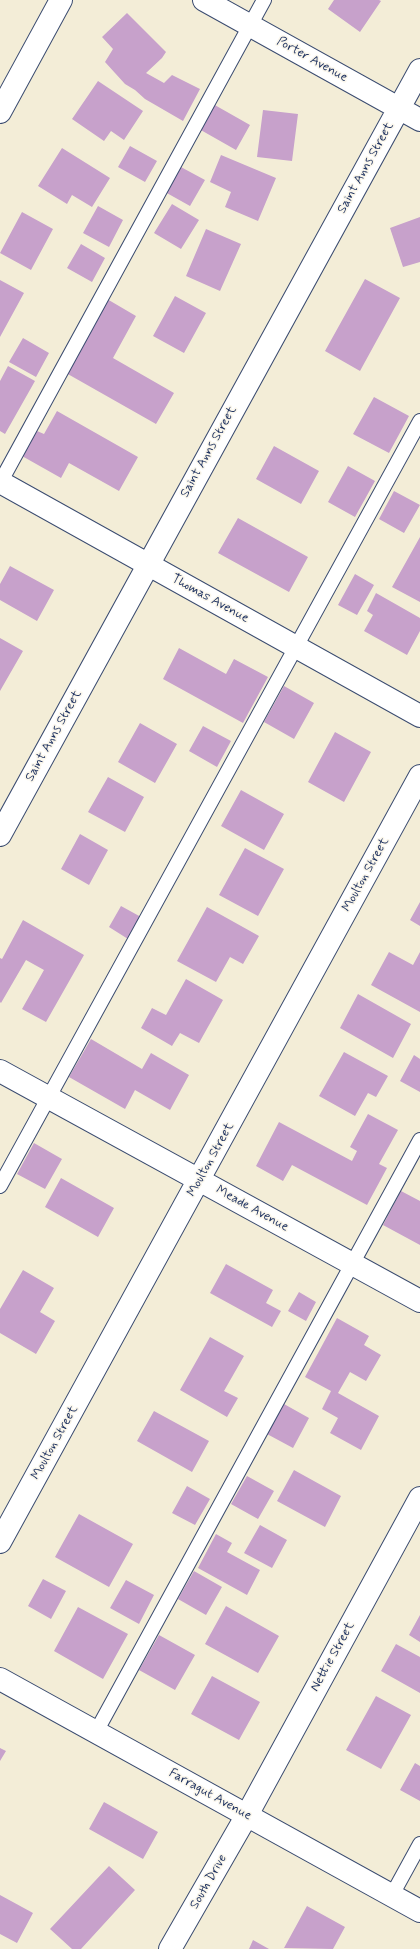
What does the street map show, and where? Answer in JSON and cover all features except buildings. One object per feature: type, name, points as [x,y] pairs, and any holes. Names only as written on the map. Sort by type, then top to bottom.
[{"type":"street","points":[[0,112],[61,0]]},
{"type":"street","name":"Porter Avenue","points":[[204,0],[420,120]]},
{"type":"street","name":"Saint Anns Street","points":[[0,835],[420,70]]},
{"type":"street","name":"Thomas Avenue","points":[[0,482],[420,716]]},
{"type":"street","name":"Moulton Street","points":[[0,1542],[200,1180],[420,776]]},
{"type":"street","name":"Meade Avenue","points":[[0,1071],[420,1300]]},
{"type":"street","name":"Nettie Street","points":[[247,1815],[420,1498]]},
{"type":"street","name":"Farragut Avenue","points":[[0,1679],[420,1911]]},
{"type":"street","name":"South Drive","points":[[170,1949],[247,1815]]},
{"type":"lane","points":[[0,482],[264,0]]},
{"type":"lane","points":[[0,1186],[420,421]]},
{"type":"lane","points":[[96,1732],[420,1140]]},
{"type":"lane","points":[[392,1895],[420,1844]]}]
